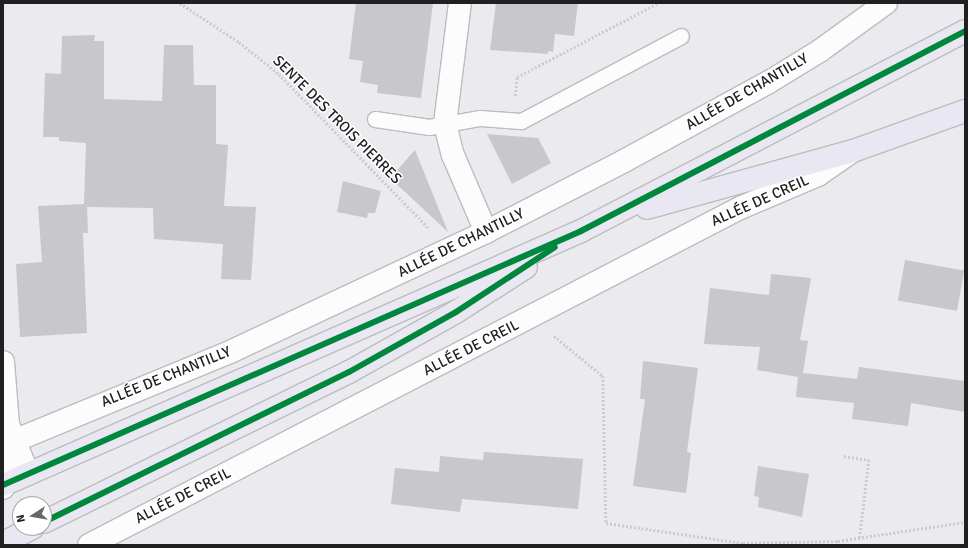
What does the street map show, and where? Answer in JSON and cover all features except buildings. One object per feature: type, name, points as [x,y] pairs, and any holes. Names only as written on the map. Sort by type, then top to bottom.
[{"type":"main road","points":[[3,486],[588,227],[965,31]]},
{"type":"main road","points":[[52,518],[349,372],[456,312],[588,227],[853,150],[965,111]]},
{"type":"main road","points":[[3,543],[17,536]]},
{"type":"street","points":[[460,3],[445,124],[453,155],[486,232]]},
{"type":"street","name":"ALLÉE DE CHANTILLY","points":[[11,435],[232,351],[486,232],[624,161],[768,82],[821,50],[886,3]]},
{"type":"street","name":"ALLÉE DE CREIL","points":[[89,545],[740,208],[818,175],[853,150]]},
{"type":"street","points":[[3,362],[11,435],[3,486]]},
{"type":"street","points":[[11,435],[28,474]]},
{"type":"lane","points":[[375,119],[429,127],[480,118],[521,121],[681,36]]},
{"type":"path","points":[[512,120],[517,77],[658,3]]},
{"type":"path","points":[[530,318],[603,376],[606,523],[743,544],[838,543],[860,538],[965,522]]},
{"type":"path","points":[[844,456],[869,460],[860,538]]},
{"type":"cycle path","points":[[3,485],[581,231],[965,31]]},
{"type":"cycle path","points":[[52,518],[349,372],[456,312],[555,247]]}]
